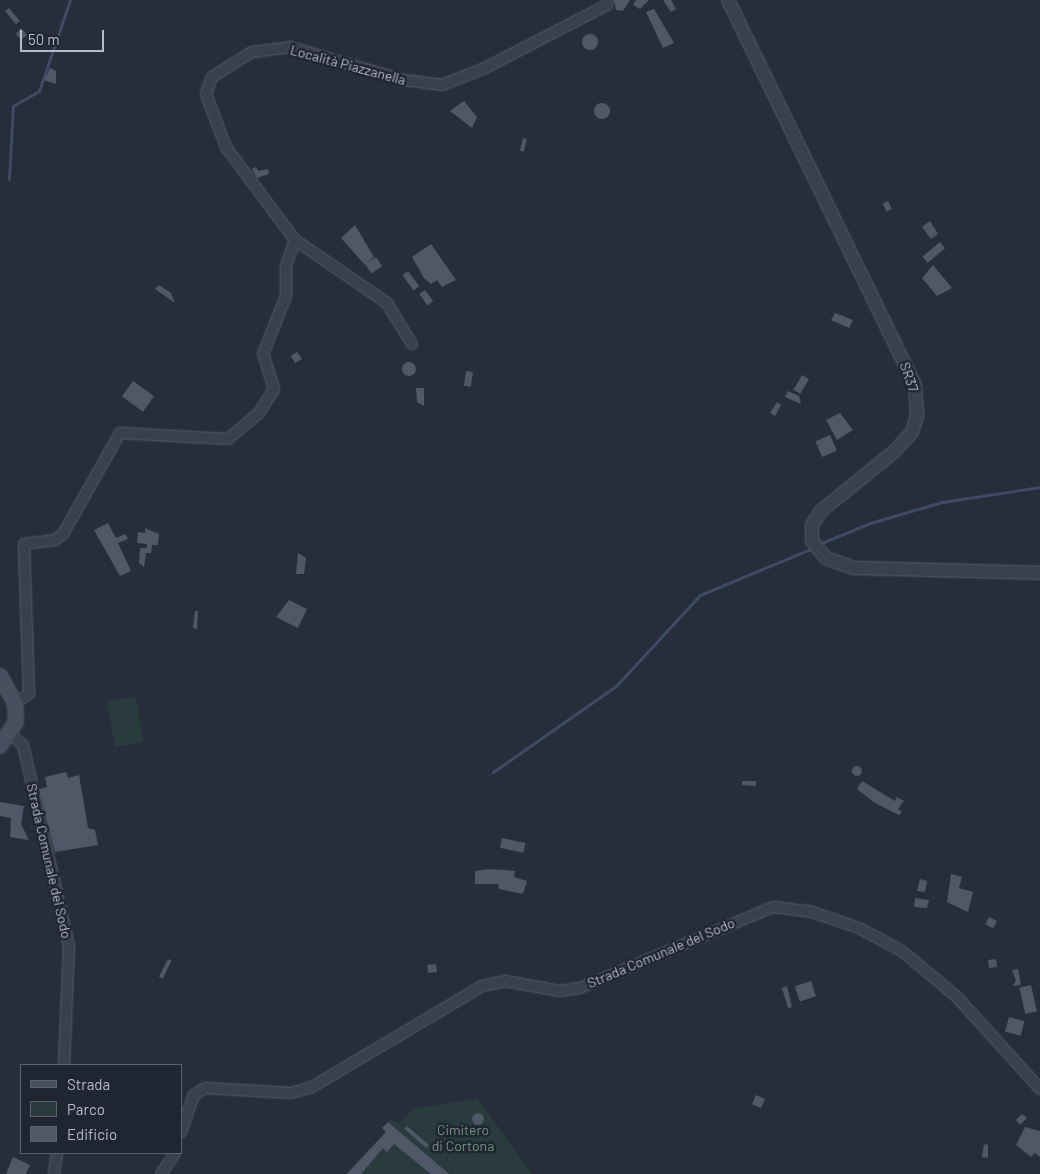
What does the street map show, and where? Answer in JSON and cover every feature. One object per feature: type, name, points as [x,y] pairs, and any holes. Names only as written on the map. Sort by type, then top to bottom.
[{"type":"main road","points":[[0,676],[15,703],[0,746]]},
{"type":"street","name":"Località Piazzanella","points":[[412,344],[387,303],[296,240],[226,148],[206,94],[212,77],[252,52],[290,47],[403,80],[442,85],[485,68],[608,0]]},
{"type":"street","name":"SR37","points":[[728,0],[915,385],[917,416],[912,432],[895,451],[821,511],[812,525],[812,541],[826,558],[853,568],[1040,573]]},
{"type":"street","points":[[15,703],[29,694],[24,544],[55,540],[63,534],[120,433],[228,439],[259,413],[274,389],[263,354],[286,296],[286,266],[296,240]]},
{"type":"street","name":"Strada Comunale del Sodo","points":[[5,735],[23,745],[69,946],[64,1064]]},
{"type":"street","name":"Strada Comunale del Sodo","points":[[182,1129],[194,1095],[205,1088],[291,1093],[312,1087],[482,986],[505,981],[560,990],[580,988],[773,907],[820,914],[859,928],[902,951],[957,997],[1040,1089]]},
{"type":"street","points":[[54,1174],[57,1154]]},
{"type":"street","points":[[161,1174],[174,1154]]},
{"type":"green space","points":[[136,697],[143,742],[115,747],[107,702]]},
{"type":"green space","name":"Cimitero di Cortona","points":[[477,1098],[532,1174],[345,1174],[391,1127],[387,1123],[391,1118],[398,1124],[413,1109]]},
{"type":"building","points":[[614,0],[630,0],[623,11],[616,10]]},
{"type":"building","points":[[636,0],[649,0],[640,9],[633,5]]},
{"type":"building","points":[[663,0],[671,0],[676,9],[671,12]]},
{"type":"building","points":[[9,8],[20,21],[16,24],[5,11]]},
{"type":"building","points":[[654,9],[674,43],[663,48],[646,12]]},
{"type":"building","points":[[21,28],[27,35],[21,40],[16,34]]},
{"type":"building","points":[[590,34],[598,42],[590,50],[582,42]]},
{"type":"building","points":[[50,68],[56,71],[56,84],[44,80]]},
{"type":"building","points":[[464,101],[477,117],[472,128],[450,111]]},
{"type":"building","points":[[602,103],[610,111],[602,119],[594,111]]},
{"type":"building","points":[[523,138],[527,139],[524,152],[520,151]]},
{"type":"building","points":[[256,167],[258,171],[268,169],[269,174],[257,178],[252,169]]},
{"type":"building","points":[[888,201],[892,209],[887,212],[883,204]]},
{"type":"building","points":[[930,221],[938,234],[931,239],[922,227]]},
{"type":"building","points":[[355,225],[374,257],[365,265],[341,238]]},
{"type":"building","points":[[940,242],[945,248],[928,263],[922,257]]},
{"type":"building","points":[[431,244],[456,280],[442,287],[437,280],[431,284],[424,278],[412,257]]},
{"type":"building","points":[[376,257],[382,266],[371,273],[365,264]]},
{"type":"building","points":[[933,265],[952,288],[937,296],[922,278]]},
{"type":"building","points":[[408,271],[419,286],[414,290],[402,275]]},
{"type":"building","points":[[159,285],[171,293],[175,303],[155,289]]},
{"type":"building","points":[[425,290],[433,301],[428,305],[419,294]]},
{"type":"building","points":[[835,313],[853,320],[849,328],[831,320]]},
{"type":"building","points":[[297,352],[302,359],[295,363],[291,356]]},
{"type":"building","points":[[409,362],[414,364],[416,369],[414,374],[409,376],[404,374],[402,369],[404,364]]},
{"type":"building","points":[[466,371],[473,372],[471,387],[464,386]]},
{"type":"building","points":[[802,375],[809,379],[800,394],[794,390]]},
{"type":"building","points":[[133,381],[154,396],[143,412],[122,396]]},
{"type":"building","points":[[416,388],[424,388],[424,406],[417,402]]},
{"type":"building","points":[[788,391],[799,396],[801,404],[785,397]]},
{"type":"building","points":[[777,402],[781,405],[775,416],[770,413]]},
{"type":"building","points":[[840,413],[853,430],[837,440],[826,420]]},
{"type":"building","points":[[830,435],[837,451],[822,457],[815,442]]},
{"type":"building","points":[[108,523],[116,538],[125,534],[128,539],[118,543],[131,571],[120,576],[94,530]]},
{"type":"building","points":[[145,528],[159,534],[158,545],[152,545],[151,553],[146,553],[144,567],[139,563],[140,548],[147,548],[147,544],[137,543],[138,532],[145,533]]},
{"type":"building","points":[[298,553],[306,558],[304,574],[296,574]]},
{"type":"building","points":[[289,600],[307,609],[298,628],[276,617]]},
{"type":"building","points":[[195,611],[198,611],[197,629],[193,628]]},
{"type":"building","points":[[855,766],[859,766],[862,771],[861,775],[855,776],[852,773],[852,769]]},
{"type":"building","points":[[66,772],[68,778],[79,775],[88,828],[95,830],[98,845],[55,852],[39,789],[47,787],[45,777]]},
{"type":"building","points":[[742,781],[756,781],[756,786],[742,785]]},
{"type":"building","points":[[862,781],[895,801],[897,797],[904,801],[898,809],[902,812],[899,815],[875,803],[857,789]]},
{"type":"building","points":[[0,802],[24,806],[21,824],[29,840],[10,837],[11,818],[0,816]]},
{"type":"building","points":[[502,838],[525,843],[523,853],[500,848]]},
{"type":"building","points":[[490,869],[515,871],[514,877],[527,881],[523,894],[499,889],[498,884],[475,884],[475,871]]},
{"type":"building","points":[[951,874],[962,877],[959,888],[973,892],[968,912],[947,902]]},
{"type":"building","points":[[920,879],[927,881],[925,892],[917,891]]},
{"type":"building","points":[[915,898],[929,900],[927,908],[914,907]]},
{"type":"building","points":[[989,917],[997,921],[993,928],[985,924]]},
{"type":"building","points":[[168,959],[172,961],[162,979],[159,977]]},
{"type":"building","points":[[996,959],[997,967],[989,968],[988,960]]},
{"type":"building","points":[[436,964],[437,972],[428,973],[427,965]]},
{"type":"building","points":[[1018,969],[1021,985],[1012,986],[1016,981],[1012,970]]},
{"type":"building","points":[[811,981],[816,996],[800,1001],[795,986]]},
{"type":"building","points":[[1031,985],[1037,1011],[1025,1014],[1019,988]]},
{"type":"building","points":[[787,986],[792,1007],[788,1008],[782,988]]},
{"type":"building","points":[[1009,1017],[1024,1021],[1021,1036],[1005,1031]]},
{"type":"building","points":[[756,1095],[765,1099],[761,1108],[752,1104]]},
{"type":"building","points":[[476,1113],[480,1113],[484,1119],[480,1125],[476,1125],[472,1121],[472,1117]]},
{"type":"building","points":[[1022,1114],[1027,1118],[1020,1125],[1016,1120]]},
{"type":"building","points":[[388,1122],[449,1174],[431,1174],[394,1144],[387,1152],[383,1148],[361,1174],[347,1174],[386,1132],[382,1128]]},
{"type":"building","points":[[407,1126],[429,1145],[426,1148],[404,1129]]},
{"type":"building","points":[[1025,1127],[1040,1131],[1040,1157],[1035,1153],[1031,1157],[1016,1145]]},
{"type":"building","points":[[984,1144],[988,1145],[988,1158],[982,1157]]},
{"type":"building","points":[[13,1157],[30,1165],[26,1174],[6,1174]]},
{"type":"waterway","points":[[9,179],[13,106],[39,91],[70,0]]},
{"type":"waterway","points":[[819,544],[870,523],[942,502],[1040,487]]},
{"type":"waterway","points":[[493,772],[616,686],[700,595],[813,548]]}]
